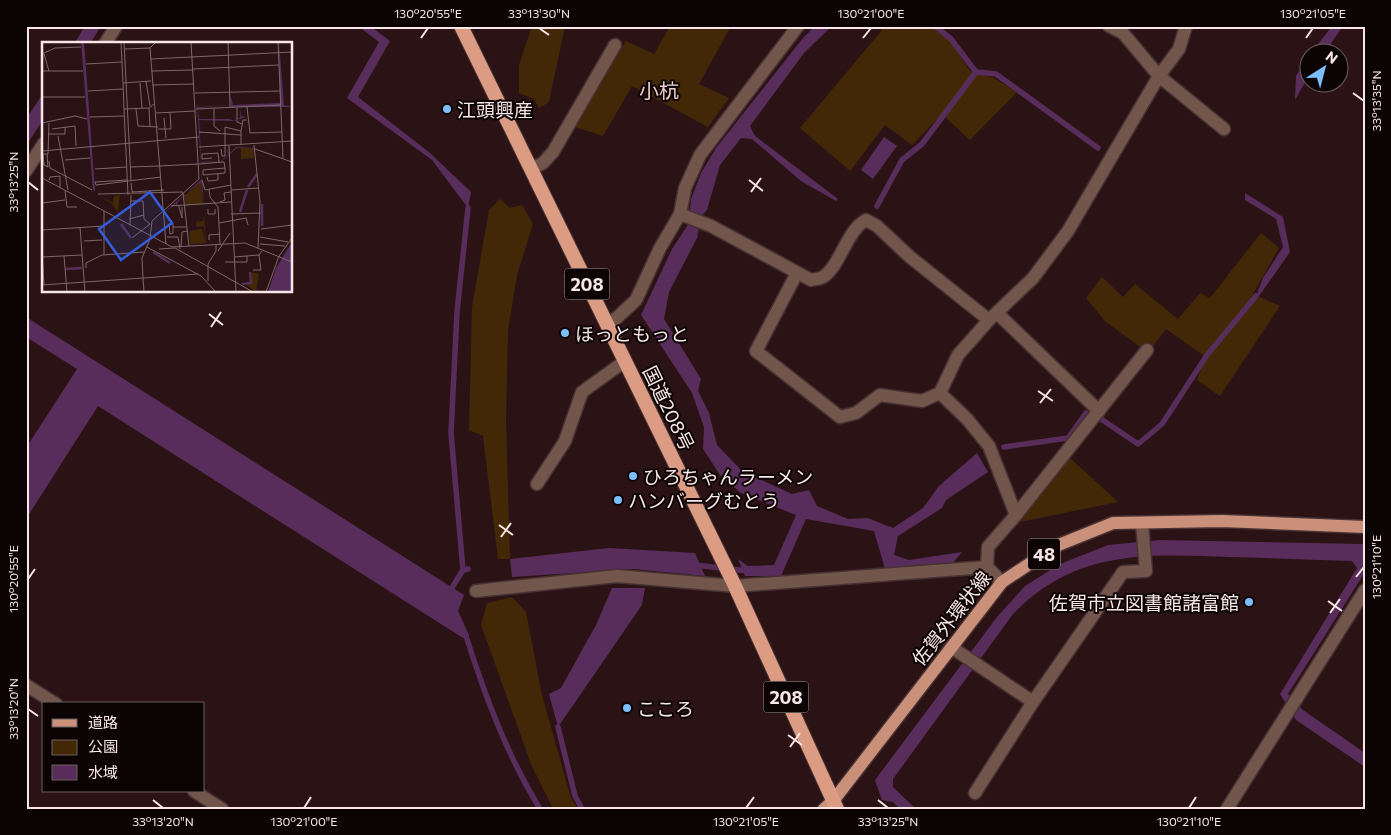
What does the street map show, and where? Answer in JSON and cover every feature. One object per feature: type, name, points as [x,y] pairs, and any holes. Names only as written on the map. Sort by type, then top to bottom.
[{"type":"highway","name":"国道208号","points":[[461,26],[735,586],[832,806]]},
{"type":"main road","name":"佐賀外環状線","points":[[832,806],[1002,582],[1056,546],[1113,523],[1222,521],[1365,526]]},
{"type":"street","points":[[106,42],[116,26]]},
{"type":"street","points":[[608,326],[636,300],[660,248],[680,214],[685,188],[700,155],[798,26]]},
{"type":"street","points":[[1109,26],[1123,33],[1159,76],[1224,129]]},
{"type":"street","points":[[797,272],[756,351],[840,417],[856,414],[880,396],[922,401],[940,393],[958,355],[1033,278],[1068,231],[1159,76],[1179,49],[1186,26]]},
{"type":"street","points":[[531,169],[543,163],[553,152],[615,44]]},
{"type":"street","points":[[26,171],[42,147]]},
{"type":"street","points":[[680,214],[711,226],[811,280],[823,278],[842,253],[856,226],[866,220],[877,226],[910,257],[993,317],[1099,411]]},
{"type":"street","points":[[1002,582],[987,567],[988,547],[1016,515],[1147,350]]},
{"type":"street","points":[[537,484],[565,440],[582,392],[625,361]]},
{"type":"street","points":[[940,393],[967,419],[989,446],[1016,515]]},
{"type":"street","points":[[975,793],[1033,702],[1123,572],[1146,571],[1142,523]]},
{"type":"street","points":[[476,591],[618,576],[735,586],[987,567]]},
{"type":"street","points":[[1227,809],[1365,590]]},
{"type":"street","points":[[951,647],[1033,702]]},
{"type":"street","points":[[26,685],[53,702]]},
{"type":"street","points":[[196,792],[222,809]]},
{"type":"green space","points":[[532,26],[565,26],[549,102],[539,108],[534,99],[519,93],[519,65]]},
{"type":"green space","points":[[670,26],[731,26],[699,84],[729,98],[708,127],[632,86],[603,136],[575,127],[626,41],[654,54]]},
{"type":"green space","points":[[877,26],[931,26],[950,41],[971,72],[994,78],[1017,92],[970,140],[942,114],[912,145],[885,125],[850,171],[800,128],[882,30]]},
{"type":"green space","points":[[500,199],[510,208],[522,205],[533,224],[517,275],[508,330],[506,420],[510,559],[498,559],[483,436],[469,430],[472,307],[489,210]]},
{"type":"green space","points":[[1261,233],[1279,248],[1253,294],[1280,306],[1220,396],[1197,380],[1206,357],[1166,329],[1148,353],[1105,321],[1086,298],[1102,277],[1123,297],[1135,284],[1178,319],[1200,293],[1210,298]]},
{"type":"green space","points":[[1069,457],[1118,502],[1020,522]]},
{"type":"green space","points":[[512,597],[526,612],[542,695],[571,798],[578,809],[553,809],[531,764],[481,625],[487,603]]},
{"type":"water","points":[[85,26],[101,26],[91,42],[75,42]]},
{"type":"water","points":[[358,26],[370,26],[390,41],[358,97],[430,153],[471,192],[468,208],[432,160],[347,98],[379,42]]},
{"type":"water","points":[[815,26],[832,26],[804,53],[750,126],[755,136],[838,199],[836,201],[801,181],[752,139],[741,138],[720,165],[707,210],[701,217],[697,238],[669,292],[664,319],[701,379],[698,391],[709,413],[717,445],[742,471],[792,494],[809,490],[817,506],[848,519],[868,518],[893,528],[923,508],[939,486],[977,453],[988,472],[946,500],[942,508],[898,536],[894,555],[909,560],[962,552],[952,564],[885,569],[874,531],[806,519],[781,576],[745,576],[738,559],[748,566],[774,565],[796,515],[741,493],[720,475],[703,449],[704,427],[692,393],[641,315],[672,249],[689,223],[691,199],[701,173],[716,148],[803,38]]},
{"type":"water","points":[[1332,26],[1343,26],[1332,42],[1320,42]]},
{"type":"water","points":[[1298,73],[1298,92],[1300,92],[1295,100],[1296,76]]},
{"type":"water","points":[[42,95],[42,121],[26,146],[26,119]]},
{"type":"water","points":[[884,137],[897,146],[873,179],[861,170]]},
{"type":"water","points":[[1245,193],[1283,217],[1290,252],[1259,296],[1256,296],[1263,278],[1283,247],[1276,219],[1245,200]]},
{"type":"water","points":[[26,317],[464,595],[458,611],[469,635],[463,638],[98,406],[26,519],[26,448],[77,369],[26,337]]},
{"type":"water","points":[[1160,540],[1365,544],[1365,572],[1288,694],[1303,710],[1365,753],[1365,767],[1296,720],[1280,694],[1357,568],[1352,561],[1199,556],[1141,557],[1114,560],[1087,567],[1062,577],[1037,593],[1013,614],[893,779],[893,787],[916,809],[900,809],[893,802],[882,800],[875,780],[997,617],[1025,586],[1060,564],[1108,545]]},
{"type":"water","points":[[609,548],[695,553],[705,576],[634,569],[512,577],[510,559]]},
{"type":"water","points":[[612,588],[645,588],[642,605],[558,727],[549,694],[561,688],[596,625]]},
{"type":"waterway","points":[[935,26],[951,39],[976,72],[996,74],[1098,148]]},
{"type":"waterway","points":[[877,206],[902,160],[922,144],[976,72]]},
{"type":"waterway","points":[[463,570],[451,433],[457,312],[468,208]]},
{"type":"waterway","points":[[1101,419],[1138,444],[1162,424],[1207,355],[1256,296]]},
{"type":"waterway","points":[[1004,447],[1068,438],[1086,413]]},
{"type":"waterway","points":[[695,565],[748,571]]},
{"type":"waterway","points":[[448,594],[463,570],[468,569]]},
{"type":"waterway","points":[[462,631],[466,636],[489,703],[507,746],[540,809]]},
{"type":"waterway","points":[[558,727],[575,796],[582,809]]},
{"type":"place","name":"江頭興産","points":[[447,109]]},
{"type":"place","name":"ほっともっと","points":[[565,333]]},
{"type":"place","name":"ひろちゃんラーメン","points":[[633,476]]},
{"type":"place","name":"ハンバーグむとう","points":[[618,500]]},
{"type":"place","name":"佐賀市立図書館諸富館","points":[[1249,602]]},
{"type":"place","name":"こころ","points":[[627,708]]},
{"type":"district","name":"小杭","points":[[659,90]]}]
